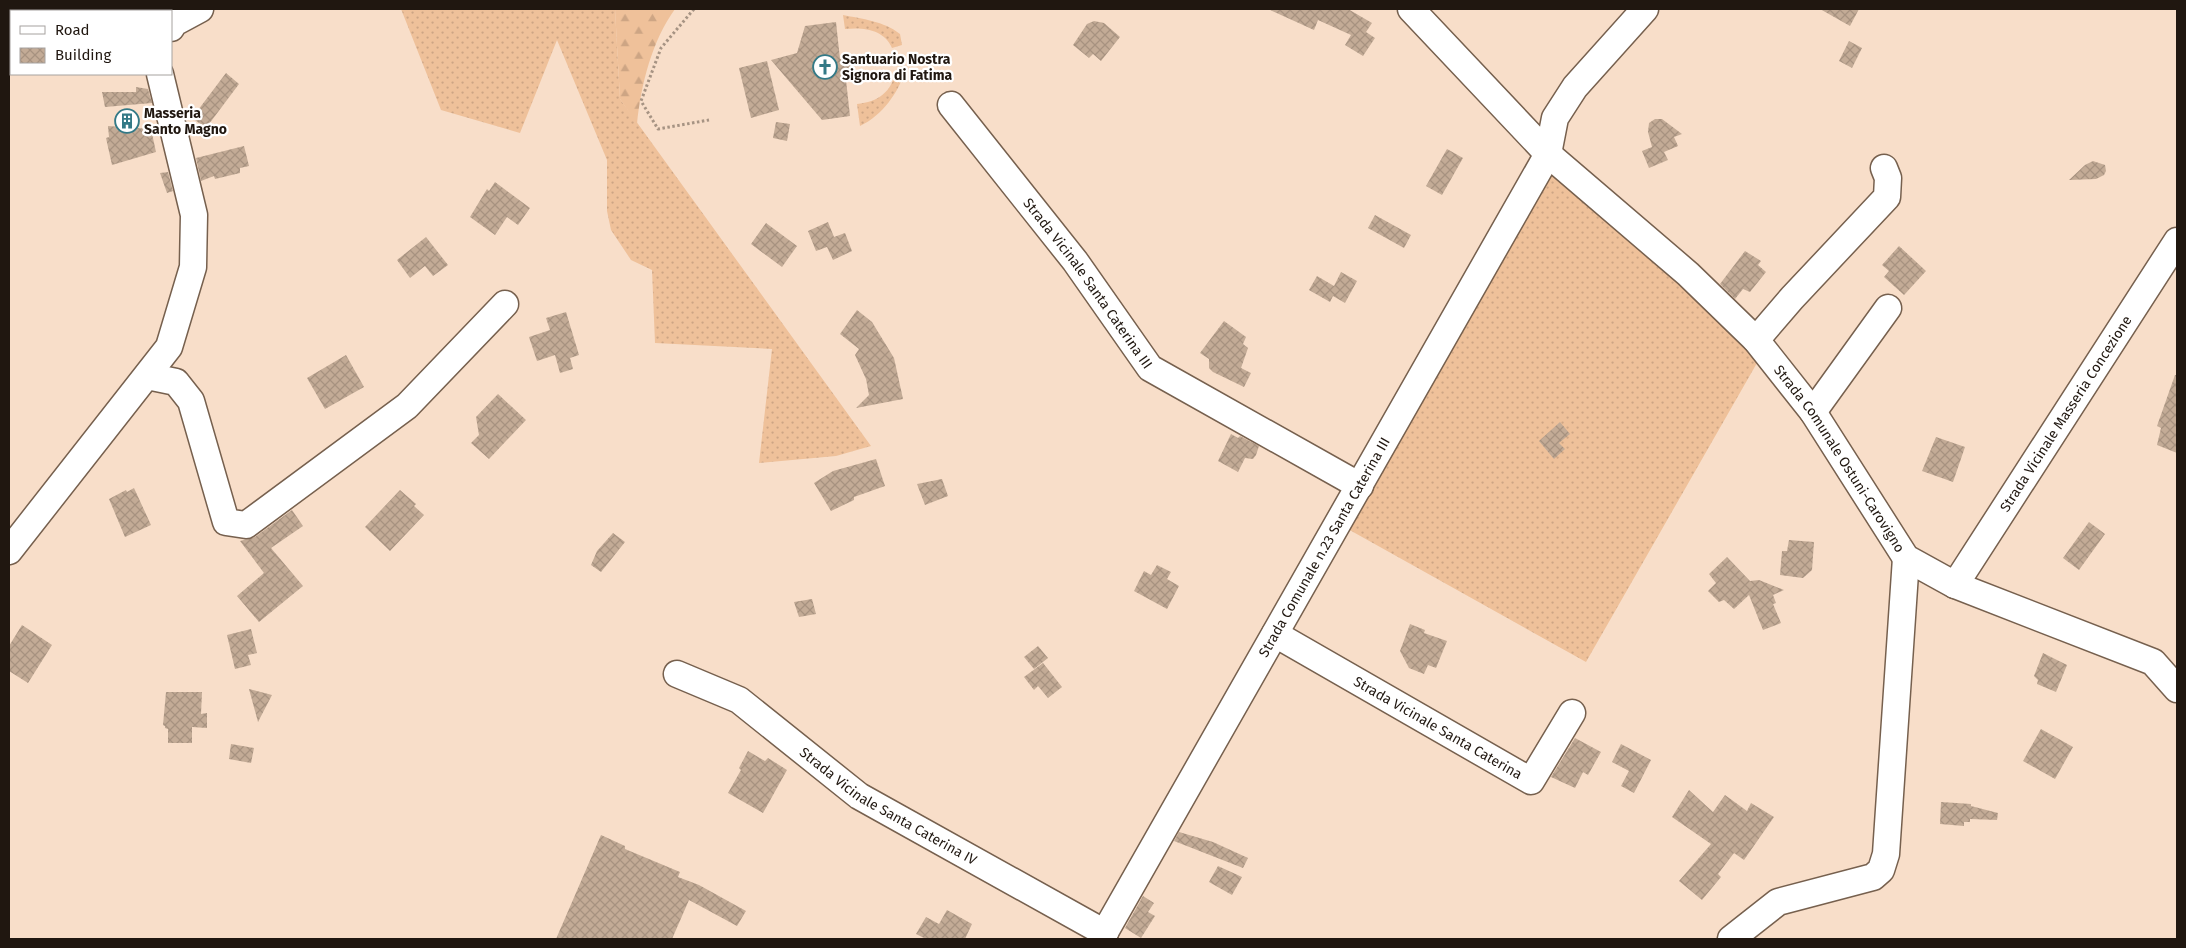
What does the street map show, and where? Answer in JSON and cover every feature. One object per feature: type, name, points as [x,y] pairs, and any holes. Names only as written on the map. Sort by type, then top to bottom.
[{"type":"street","points":[[172,26],[174,23],[200,9]]},
{"type":"street","name":"Strada Comunale Ostuni-Carovigno","points":[[1410,9],[1548,154],[1688,274],[1756,340],[1814,412],[1906,558],[1954,585],[2153,662],[2177,689]]},
{"type":"street","name":"Strada Comunale n.23 Santa Caterina III","points":[[1103,936],[1548,154],[1555,118],[1575,88],[1645,9]]},
{"type":"street","points":[[9,551],[168,347],[193,268],[194,215],[160,75]]},
{"type":"street","name":"Strada Vicinale Santa Caterina III","points":[[952,105],[1075,261],[1150,368],[1360,486]]},
{"type":"street","points":[[1756,340],[1792,298],[1887,197],[1888,178],[1884,168]]},
{"type":"street","name":"Strada Vicinale Masseria Concezione","points":[[1954,585],[2177,241]]},
{"type":"street","points":[[147,376],[176,382],[191,400],[226,522],[246,524],[408,406],[505,304]]},
{"type":"street","points":[[1814,412],[1888,308]]},
{"type":"street","points":[[1731,939],[1778,902],[1873,877],[1881,870],[1886,854],[1906,558]]},
{"type":"street","name":"Strada Vicinale Santa Caterina","points":[[1275,634],[1531,781],[1572,713]]},
{"type":"street","name":"Strada Vicinale Santa Caterina IV","points":[[677,674],[739,700],[859,796],[1103,936]]},
{"type":"path","points":[[694,9],[661,48],[641,102],[658,129],[709,120]]},
{"type":"green space","points":[[9,9],[110,9],[10,10],[9,25]]},
{"type":"green space","points":[[401,9],[615,9],[620,99],[871,446],[836,456],[759,463],[772,349],[655,343],[652,270],[631,260],[611,230],[607,211],[607,160],[557,40],[520,133],[441,110]]},
{"type":"green space","points":[[615,9],[675,9],[660,35],[649,64],[641,94],[637,124],[620,99]]},
{"type":"green space","points":[[843,15],[887,26],[900,34],[902,45],[892,48],[884,37],[866,29],[845,29]]},
{"type":"green space","points":[[906,69],[899,86],[889,102],[876,116],[860,126],[857,104],[878,98],[891,84],[896,70]]},
{"type":"green space","points":[[1548,154],[1761,356],[1586,662],[1346,528]]},
{"type":"building","points":[[1268,9],[1348,9],[1372,23],[1366,32],[1375,38],[1363,56],[1345,45],[1351,35],[1318,20],[1314,30]]},
{"type":"building","points":[[1820,9],[1859,9],[1850,26]]},
{"type":"building","points":[[1094,21],[1104,23],[1120,37],[1101,61],[1093,54],[1089,58],[1073,45],[1087,24]]},
{"type":"building","name":"Santuario Nostra Signora di Fatima","points":[[836,22],[840,59],[852,62],[853,72],[846,80],[850,116],[822,120],[771,60],[797,53],[805,26]]},
{"type":"building","points":[[1849,41],[1862,48],[1852,68],[1839,61]]},
{"type":"building","points":[[767,61],[779,110],[751,118],[739,68]]},
{"type":"building","points":[[226,73],[239,84],[206,128],[192,118]]},
{"type":"building","points":[[136,87],[148,89],[152,103],[105,107],[102,92],[136,92]]},
{"type":"building","points":[[1655,119],[1662,119],[1682,134],[1674,137],[1678,146],[1664,152],[1668,160],[1649,168],[1642,151],[1652,147],[1648,132],[1649,123]]},
{"type":"building","points":[[776,122],[790,124],[787,141],[773,138]]},
{"type":"building","points":[[108,126],[151,129],[156,152],[112,165],[106,138],[109,137]]},
{"type":"building","points":[[244,146],[249,166],[240,168],[240,173],[215,179],[214,176],[201,181],[196,158]]},
{"type":"building","points":[[1447,149],[1463,158],[1442,195],[1426,186]]},
{"type":"building","points":[[2093,161],[2105,165],[2106,171],[2104,175],[2096,179],[2069,180],[2085,165]]},
{"type":"building","points":[[168,172],[173,191],[167,193],[160,173]]},
{"type":"building","points":[[495,182],[530,208],[518,225],[507,217],[495,235],[470,217],[487,189],[489,191]]},
{"type":"building","points":[[1375,215],[1411,235],[1404,248],[1368,228]]},
{"type":"building","points":[[828,222],[834,237],[845,233],[852,251],[833,260],[827,247],[816,251],[808,231]]},
{"type":"building","points":[[766,223],[797,246],[782,267],[751,244]]},
{"type":"building","points":[[426,237],[448,265],[433,276],[425,266],[410,278],[397,260]]},
{"type":"building","points":[[1899,246],[1926,271],[1904,295],[1884,277],[1889,271],[1882,265]]},
{"type":"building","points":[[1745,251],[1761,261],[1758,265],[1766,272],[1750,292],[1743,289],[1735,299],[1720,284]]},
{"type":"building","points":[[1341,272],[1357,281],[1345,303],[1333,296],[1330,302],[1309,290],[1317,276],[1334,286]]},
{"type":"building","points":[[857,310],[872,322],[894,358],[903,399],[856,408],[869,395],[866,379],[855,355],[859,349],[840,334]]},
{"type":"building","points":[[566,312],[579,355],[570,358],[573,369],[560,373],[555,355],[537,361],[529,337],[550,330],[546,318]]},
{"type":"building","points":[[1224,321],[1246,337],[1243,344],[1248,348],[1241,368],[1251,373],[1244,387],[1213,372],[1209,368],[1209,359],[1200,353]]},
{"type":"building","points":[[346,355],[364,387],[325,409],[307,378]]},
{"type":"building","points":[[2175,375],[2177,375],[2177,453],[2157,445],[2161,428],[2157,426]]},
{"type":"building","points":[[498,394],[526,420],[489,459],[471,443],[479,435],[476,417]]},
{"type":"building","points":[[1560,422],[1570,434],[1559,443],[1565,449],[1554,459],[1539,441]]},
{"type":"building","points":[[1231,434],[1238,438],[1240,436],[1259,446],[1253,459],[1245,458],[1238,472],[1218,461]]},
{"type":"building","points":[[1936,437],[1965,447],[1953,482],[1922,471]]},
{"type":"building","points":[[876,459],[885,486],[854,497],[854,500],[831,511],[814,483],[833,471]]},
{"type":"building","points":[[942,479],[948,496],[925,505],[917,484]]},
{"type":"building","points":[[134,488],[151,525],[125,537],[109,499]]},
{"type":"building","points":[[400,490],[416,504],[414,506],[424,515],[390,551],[365,527]]},
{"type":"building","points":[[292,510],[303,526],[271,548],[303,586],[259,622],[237,596],[264,573],[240,541],[255,537]]},
{"type":"building","points":[[2089,522],[2105,534],[2079,570],[2063,558]]},
{"type":"building","points":[[613,533],[625,542],[601,572],[591,565],[597,551]]},
{"type":"building","points":[[1789,540],[1814,542],[1812,570],[1803,578],[1780,575],[1782,551],[1787,551]]},
{"type":"building","points":[[1727,557],[1750,581],[1759,580],[1784,590],[1773,595],[1776,603],[1773,604],[1781,623],[1763,630],[1749,595],[1734,609],[1724,600],[1719,602],[1708,591],[1716,583],[1709,574]]},
{"type":"building","points":[[1157,565],[1171,572],[1167,579],[1179,586],[1167,609],[1134,591],[1144,571],[1151,575]]},
{"type":"building","points":[[812,599],[816,614],[799,617],[794,602]]},
{"type":"building","points":[[1410,624],[1425,630],[1424,633],[1447,641],[1436,668],[1428,665],[1424,674],[1409,668],[1400,651]]},
{"type":"building","points":[[22,625],[52,645],[28,683],[9,671],[9,646]]},
{"type":"building","points":[[251,629],[257,653],[248,655],[251,665],[235,669],[227,635]]},
{"type":"building","points":[[1038,646],[1048,658],[1034,669],[1024,657]]},
{"type":"building","points":[[2043,653],[2067,665],[2056,692],[2037,684],[2038,680],[2034,676]]},
{"type":"building","points":[[1043,663],[1062,687],[1048,698],[1038,686],[1034,690],[1024,677]]},
{"type":"building","points":[[249,689],[272,695],[258,722]]},
{"type":"building","points":[[166,692],[202,692],[201,714],[207,713],[207,728],[192,727],[192,743],[168,743],[168,729],[163,725]]},
{"type":"building","points":[[2041,729],[2073,747],[2055,779],[2023,761]]},
{"type":"building","points":[[1575,738],[1601,752],[1588,775],[1583,772],[1575,788],[1551,777]]},
{"type":"building","points":[[231,744],[254,748],[251,763],[229,759]]},
{"type":"building","points":[[1621,744],[1651,760],[1634,793],[1621,786],[1629,771],[1612,762]]},
{"type":"building","points":[[748,751],[765,761],[768,758],[787,770],[763,813],[728,793],[741,770],[739,768]]},
{"type":"building","points":[[1689,790],[1713,812],[1725,795],[1747,811],[1751,803],[1774,817],[1744,860],[1734,853],[1718,874],[1721,877],[1702,900],[1679,881],[1711,844],[1672,817]]},
{"type":"building","points":[[1941,802],[1971,804],[1971,806],[1998,813],[1997,820],[1970,819],[1970,822],[1964,822],[1964,826],[1940,824]]},
{"type":"building","points":[[1179,832],[1213,842],[1248,858],[1243,868],[1174,841]]},
{"type":"building","points":[[601,835],[625,846],[625,849],[680,872],[678,877],[699,885],[746,911],[737,926],[689,900],[672,939],[556,939]]},
{"type":"building","points":[[1218,866],[1242,877],[1232,895],[1209,882]]},
{"type":"building","points":[[1143,896],[1154,903],[1148,912],[1155,916],[1141,938],[1125,928]]},
{"type":"building","points":[[947,910],[972,924],[965,939],[926,939],[916,934],[926,917],[939,924]]},
{"type":"place","name":"Santuario Nostra Signora di Fatima","points":[[825,67]]},
{"type":"place","name":"Masseria Santo Magno","points":[[127,121]]}]
